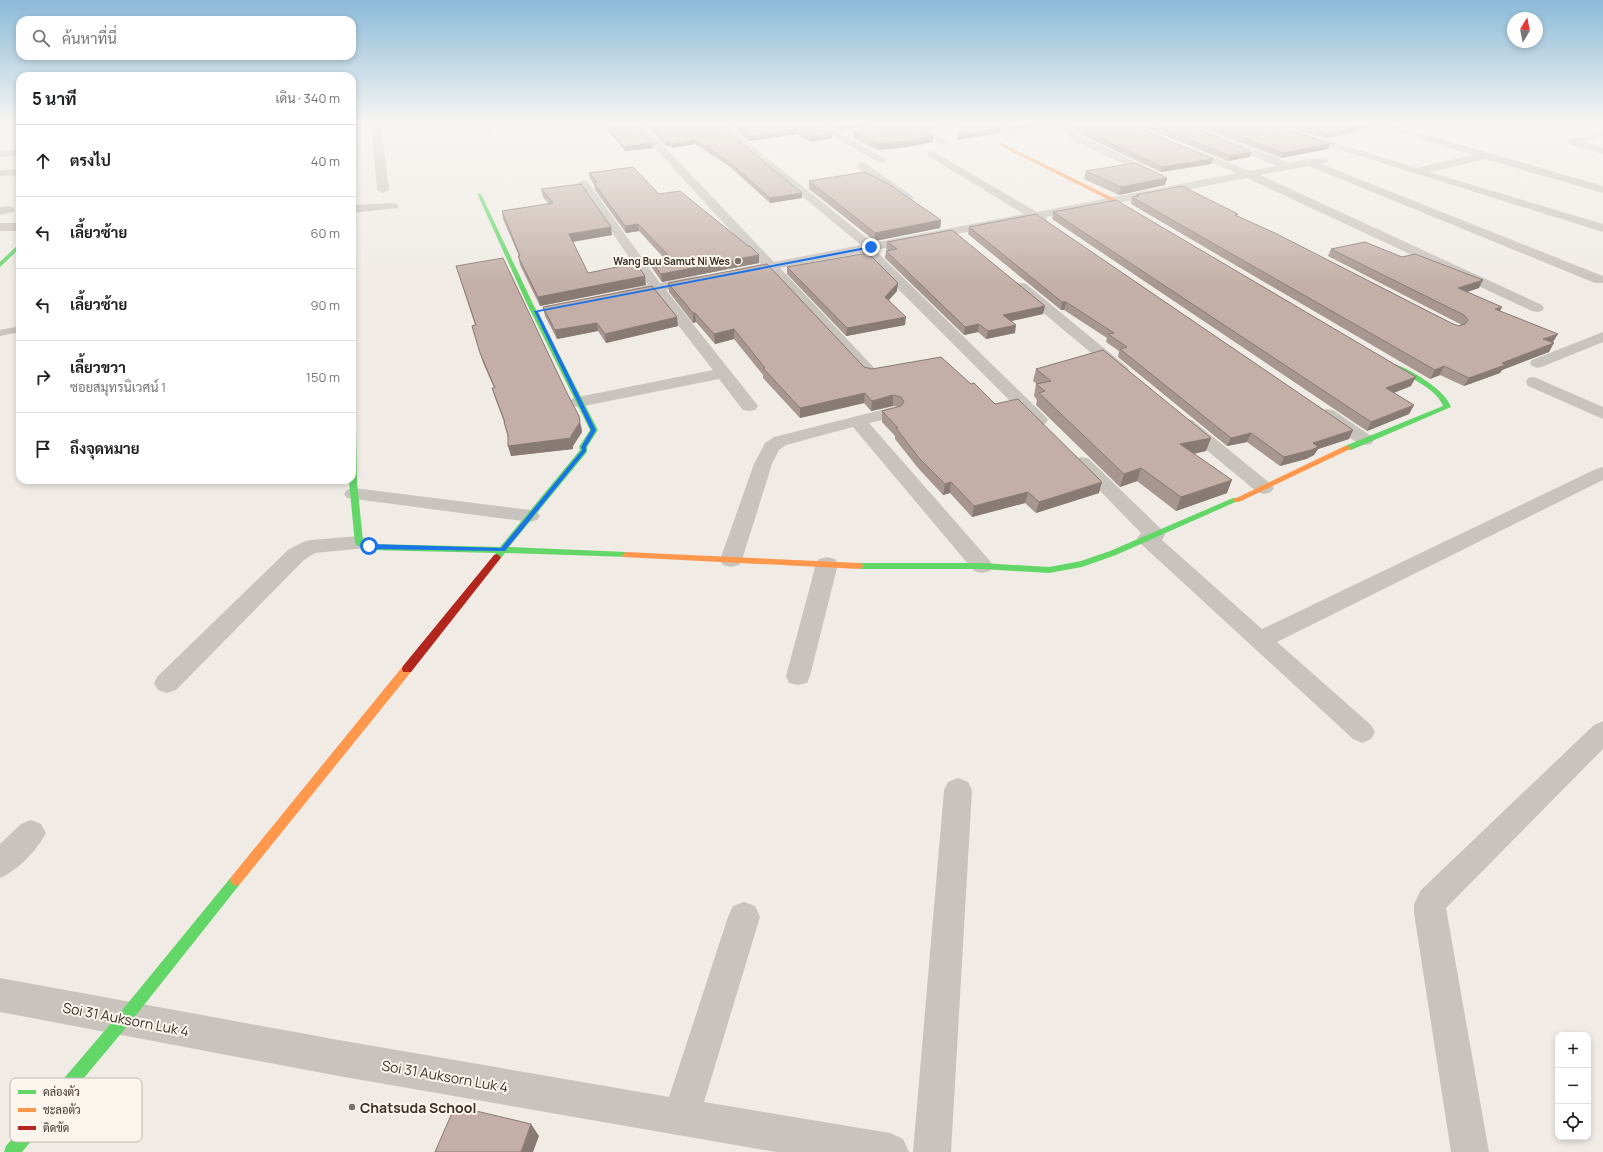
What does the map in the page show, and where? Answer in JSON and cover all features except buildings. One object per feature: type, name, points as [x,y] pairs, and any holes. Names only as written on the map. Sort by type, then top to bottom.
[{"type":"street","points":[[382,178],[383,190]]},
{"type":"street","points":[[687,178],[871,373]]},
{"type":"street","points":[[784,178],[868,247],[1049,430]]},
{"type":"street","points":[[879,178],[917,205]]},
{"type":"street","points":[[972,178],[1035,215],[1054,229]]},
{"type":"street","points":[[1068,178],[1113,200],[1148,220]]},
{"type":"street","points":[[1161,178],[1202,198]]},
{"type":"street","points":[[732,274],[868,247],[948,226],[1035,215],[1229,178]]},
{"type":"street","points":[[1256,178],[1537,308]]},
{"type":"street","points":[[1347,178],[1600,280]]},
{"type":"street","points":[[1439,178],[1603,228]]},
{"type":"street","points":[[1561,178],[1603,190]]},
{"type":"street","points":[[584,183],[657,288],[749,406]]},
{"type":"street","points":[[74,1078],[124,1019],[584,450],[583,447],[594,430],[579,402],[539,311],[530,304],[479,194]]},
{"type":"street","points":[[356,209],[393,206]]},
{"type":"street","points":[[948,226],[972,246]]},
{"type":"street","points":[[0,227],[16,227]]},
{"type":"street","points":[[0,266],[16,249]]},
{"type":"street","points":[[1008,276],[1130,377]]},
{"type":"street","points":[[611,297],[709,278]]},
{"type":"street","points":[[1538,363],[1603,337]]},
{"type":"street","points":[[1588,344],[1603,350]]},
{"type":"street","points":[[167,683],[296,555],[310,547],[359,543],[369,546],[502,550],[870,566],[982,566],[1050,570],[1082,564],[1151,537],[1264,488],[1365,440],[1447,407],[1448,403],[1439,393],[1381,359]]},
{"type":"street","points":[[579,402],[723,373]]},
{"type":"street","points":[[1534,382],[1603,414]]},
{"type":"street","points":[[1319,409],[1365,440]]},
{"type":"street","points":[[731,560],[763,464],[771,447],[780,442],[893,412]]},
{"type":"street","points":[[1173,413],[1264,488]]},
{"type":"street","points":[[857,421],[982,566]]},
{"type":"street","points":[[1071,452],[1151,537],[1260,640],[1362,732]]},
{"type":"street","points":[[1260,640],[1603,473]]},
{"type":"street","points":[[354,484],[359,543]]},
{"type":"street","points":[[354,494],[530,516]]},
{"type":"street","points":[[798,676],[827,564]]},
{"type":"street","points":[[1470,1152],[1430,913],[1430,904],[1438,894],[1603,732]]},
{"type":"street","points":[[932,1152],[958,790]]},
{"type":"street","points":[[0,864],[30,833]]},
{"type":"street","points":[[681,1118],[744,917]]},
{"type":"street","name":"Soi 31 Auksorn Luk 4","points":[[0,995],[124,1019],[681,1118],[813,1146],[890,1152]]},
{"type":"street","points":[[12,1152],[20,1142]]},
{"type":"lane","points":[[0,333],[16,330]]},
{"type":"traffic: fast","points":[[479,194],[530,304],[594,430],[583,447],[584,450],[497,557]]},
{"type":"traffic: fast","points":[[0,265],[16,249]]},
{"type":"traffic: fast","points":[[1348,448],[1447,407],[1445,401],[1440,395],[1423,382],[1389,364]]},
{"type":"traffic: fast","points":[[353,484],[359,543],[369,547],[626,555]]},
{"type":"traffic: fast","points":[[860,566],[982,566],[1049,570],[1082,564],[1113,553],[1236,500]]},
{"type":"traffic: fast","points":[[74,1078],[236,880]]},
{"type":"traffic: fast","points":[[12,1152],[20,1142]]},
{"type":"traffic: slow","points":[[1068,178],[1139,215]]},
{"type":"traffic: slow","points":[[1236,500],[1348,448]]},
{"type":"traffic: slow","points":[[626,555],[860,566]]},
{"type":"traffic: slow","points":[[236,880],[407,669]]},
{"type":"traffic: jam","points":[[407,669],[497,557]]},
{"type":"place","name":"Wang Buu Samut Ni Wes","points":[[738,261]]},
{"type":"place","name":"Chatsuda School","points":[[352,1107]]},
{"type":"route","points":[[369,546],[502,550],[584,450],[583,447],[594,430],[586,417],[535,312],[871,247]]}]
